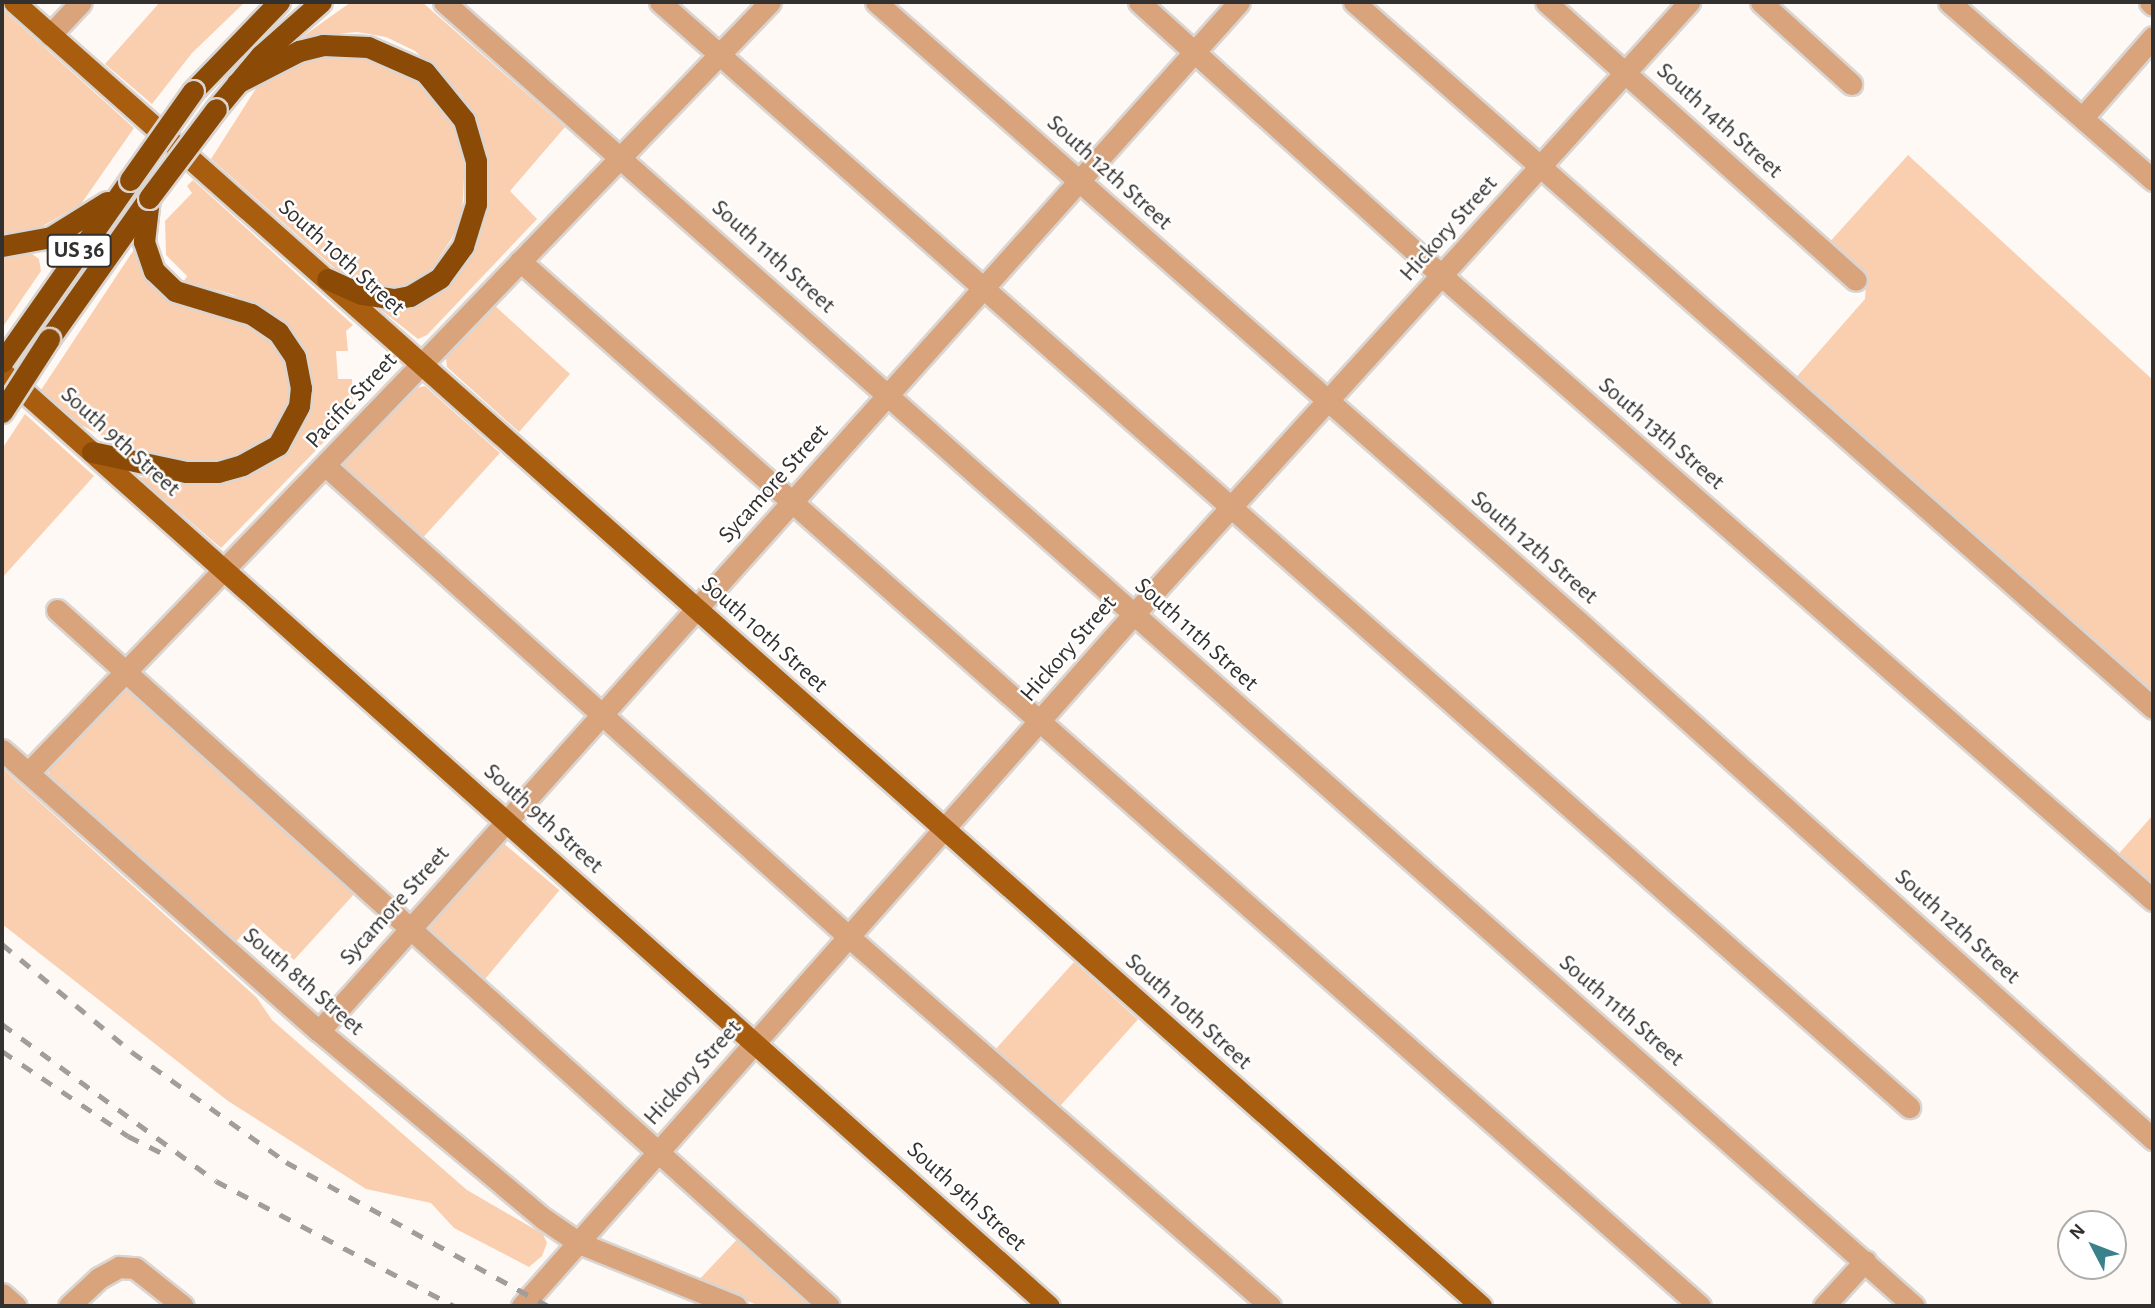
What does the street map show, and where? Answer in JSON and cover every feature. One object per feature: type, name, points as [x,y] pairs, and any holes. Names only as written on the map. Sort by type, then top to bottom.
[{"type":"highway","name":"US 36","points":[[2,362],[193,92],[279,2]]},
{"type":"highway","name":"US 36","points":[[2,412],[49,339],[149,198],[237,83],[288,29],[321,2]]},
{"type":"highway","points":[[237,83],[299,51],[323,45],[368,47],[425,72],[464,120],[476,162],[476,204],[463,246],[440,278],[410,296],[394,299],[361,294],[327,279]]},
{"type":"highway","points":[[2,246],[27,244],[74,227],[126,185]]},
{"type":"highway","points":[[92,452],[186,472],[218,472],[242,465],[278,445],[289,432],[299,406],[301,388],[295,357],[278,332],[251,314],[175,291],[154,271],[144,242],[149,198]]},
{"type":"main road","name":"South 10th Street","points":[[14,2],[1481,1306]]},
{"type":"main road","name":"South 9th Street","points":[[2,372],[1049,1306]]},
{"type":"street","points":[[50,35],[80,2]]},
{"type":"street","name":"South 11th Street","points":[[444,2],[1914,1306]]},
{"type":"street","points":[[660,2],[1909,1107]]},
{"type":"street","name":"Pacific Street","points":[[28,774],[770,2]]},
{"type":"street","name":"South 12th Street","points":[[876,2],[2153,1139]]},
{"type":"street","name":"South 13th Street","points":[[1139,2],[1442,276],[2153,900]]},
{"type":"street","name":"Sycamore Street","points":[[319,1031],[1239,2]]},
{"type":"street","points":[[1354,2],[2153,708]]},
{"type":"street","name":"South 14th Street","points":[[1546,2],[1856,280]]},
{"type":"street","name":"Hickory Street","points":[[522,1306],[1133,615],[1329,403],[1689,2]]},
{"type":"street","points":[[1761,2],[1851,84]]},
{"type":"street","points":[[1949,2],[2084,116],[2153,180]]},
{"type":"street","points":[[2084,116],[2153,37]]},
{"type":"street","points":[[520,261],[1038,723],[1700,1306]]},
{"type":"street","points":[[326,466],[849,937],[1270,1306]]},
{"type":"street","points":[[57,610],[124,675],[660,1150],[830,1306]]},
{"type":"street","name":"South 8th Street","points":[[2,750],[443,1138],[579,1243],[736,1306]]},
{"type":"street","points":[[1824,1306],[1865,1261]]},
{"type":"street","points":[[69,1306],[99,1278],[119,1267],[135,1268],[183,1306]]},
{"type":"street","points":[[2,1294],[16,1306]]},
{"type":"shaded area","points":[[160,2],[245,2],[192,53],[152,104],[105,64]]},
{"type":"shaded area","points":[[351,2],[422,2],[565,127],[510,191],[537,219],[427,335],[418,339],[376,306],[407,305],[477,234],[487,195],[486,161],[478,128],[462,96],[415,51],[386,37],[357,32],[302,37]]},
{"type":"shaded area","points":[[2,9],[134,128],[81,204],[36,230],[6,234],[2,233]]},
{"type":"shaded area","points":[[356,51],[415,72],[448,112],[465,161],[462,215],[452,238],[432,268],[413,285],[394,289],[356,283],[339,272],[211,159],[255,90],[272,73],[325,52]]},
{"type":"shaded area","points":[[1908,155],[2153,380],[2153,699],[1793,381],[1865,299],[1866,283],[1827,245]]},
{"type":"shaded area","points":[[193,180],[353,325],[346,331],[348,351],[336,351],[338,379],[352,379],[353,412],[221,548],[138,477],[215,482],[256,470],[283,448],[302,425],[310,377],[302,349],[284,324],[234,295],[184,281],[187,276],[166,255],[165,221],[192,193],[187,186]]},
{"type":"shaded area","points":[[135,248],[145,270],[247,320],[276,341],[292,379],[290,403],[282,422],[256,448],[214,464],[187,465],[142,456],[81,425],[41,390]]},
{"type":"shaded area","points":[[28,251],[39,259],[41,271],[2,328],[2,252]]},
{"type":"shaded area","points":[[494,305],[570,374],[519,432],[447,367],[446,358]]},
{"type":"shaded area","points":[[425,386],[500,453],[419,542],[339,469],[417,388]]},
{"type":"shaded area","points":[[25,414],[94,476],[2,578],[2,449]]},
{"type":"shaded area","points":[[126,685],[356,892],[294,960],[253,923],[233,945],[49,779],[48,766]]},
{"type":"shaded area","points":[[2,768],[257,998],[272,1020],[467,1190],[543,1234],[547,1243],[542,1256],[529,1267],[454,1228],[431,1203],[366,1189],[228,1101],[2,924]]},
{"type":"shaded area","points":[[2153,815],[2153,889],[2115,858]]},
{"type":"shaded area","points":[[502,842],[559,890],[481,984],[424,935]]},
{"type":"shaded area","points":[[1074,962],[1138,1020],[1056,1111],[992,1053]]},
{"type":"shaded area","points":[[742,1234],[823,1306],[760,1306],[697,1282]]},
{"type":"railway","points":[[2,944],[132,1052],[286,1162],[548,1306]]},
{"type":"railway","points":[[2,1024],[216,1181],[454,1306]]},
{"type":"railway","points":[[2,1051],[128,1136],[168,1156]]}]
